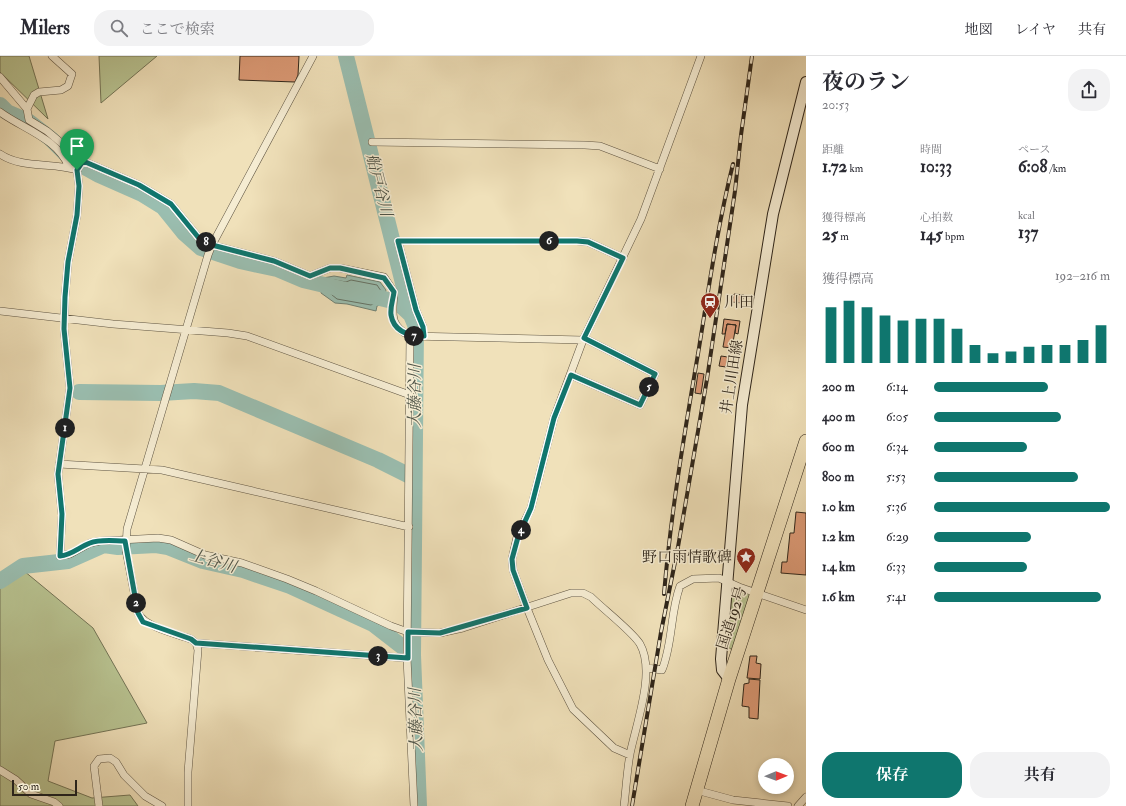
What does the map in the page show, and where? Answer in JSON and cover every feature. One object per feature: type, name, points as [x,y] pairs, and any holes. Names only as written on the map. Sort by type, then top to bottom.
[{"type":"highway","name":"国道192号","points":[[692,806],[729,679],[806,441]]},
{"type":"main road","name":"井上川田線","points":[[729,679],[722,670],[721,659],[742,405],[772,214],[806,82]]},
{"type":"street","points":[[27,109],[34,95],[39,92],[60,90],[68,86],[72,74],[52,56]]},
{"type":"street","points":[[313,56],[210,249],[125,545],[140,618],[143,622],[191,639],[196,643],[408,652]]},
{"type":"street","points":[[630,755],[614,748],[573,709],[548,660],[513,570],[512,559],[518,537],[531,508],[554,418],[584,339],[641,219],[701,56]]},
{"type":"street","points":[[0,77],[27,109],[29,120],[47,131],[80,166],[77,215],[68,262],[65,319],[70,388],[58,474],[62,514],[60,556],[70,554],[90,543],[100,541],[125,545],[158,538],[171,540],[205,555],[242,563],[316,591],[391,626],[411,632],[440,633],[527,608],[571,593],[583,593],[591,597],[639,642],[644,654],[647,668],[644,692],[630,755],[624,806]]},
{"type":"street","points":[[0,112],[43,138],[56,149],[69,168]]},
{"type":"street","points":[[372,142],[585,144],[600,146],[660,168]]},
{"type":"street","points":[[0,154],[23,163],[69,168],[80,166],[139,185],[171,204],[198,237],[210,249],[274,261],[310,276],[330,268],[340,268],[384,278],[394,292],[392,304],[393,320],[402,332],[416,336],[584,339],[655,374],[640,405],[571,375]]},
{"type":"street","points":[[414,806],[408,652],[411,632],[409,527],[410,395],[416,336],[422,322],[416,310],[398,241],[577,241],[588,242],[623,258]]},
{"type":"street","points":[[0,311],[65,319],[228,333],[247,336],[410,395]]},
{"type":"street","points":[[59,464],[146,468],[188,476],[409,527]]},
{"type":"street","points":[[647,668],[662,670],[668,654],[674,602],[680,586],[693,579],[715,578],[727,581],[806,610]]},
{"type":"street","points":[[188,806],[188,772],[198,657],[196,643]]},
{"type":"street","points":[[99,806],[94,766],[99,759],[110,758],[116,762],[124,775],[146,796],[162,806]]},
{"type":"street","points":[[0,770],[16,780],[31,794],[54,802],[59,806]]},
{"type":"street","points":[[696,790],[733,800],[788,806]]},
{"type":"street","points":[[798,806],[806,797]]},
{"type":"green space","points":[[0,56],[29,56],[48,119],[0,72]]},
{"type":"green space","points":[[99,56],[157,56],[101,103]]},
{"type":"green space","points":[[18,566],[93,628],[147,723],[55,741],[48,781],[92,798],[130,795],[138,806],[0,806],[0,574]]},
{"type":"green space","points":[[732,585],[751,593],[733,650],[727,647]]},
{"type":"water","points":[[347,275],[380,282],[386,290],[383,304],[377,306],[376,311],[347,304],[335,303],[321,293],[323,278],[334,276],[346,278]]},
{"type":"building","points":[[240,56],[299,56],[298,75],[295,82],[239,80]]},
{"type":"building","points":[[734,294],[744,295],[742,303],[732,302]]},
{"type":"building","points":[[724,319],[740,321],[738,334],[735,333],[736,325],[727,324],[725,334],[722,334]]},
{"type":"building","points":[[727,324],[736,325],[732,348],[723,347]]},
{"type":"building","points":[[721,356],[728,357],[726,367],[719,366]]},
{"type":"building","points":[[698,373],[704,374],[701,394],[695,393]]},
{"type":"building","points":[[796,512],[806,513],[806,575],[781,573],[782,562],[787,562],[790,533],[794,533]]},
{"type":"building","points":[[750,656],[757,656],[756,663],[761,664],[760,679],[747,678]]},
{"type":"building","points":[[749,679],[760,680],[758,719],[749,718],[749,707],[742,706],[744,684],[749,683]]},
{"type":"waterway","name":"船戸谷川","points":[[346,56],[411,315]]},
{"type":"waterway","name":"大藤谷川","points":[[0,105],[7,112],[28,121],[51,139],[72,160],[99,175],[142,194],[163,207],[184,233],[201,248],[240,261],[277,269],[303,280],[397,302],[411,315],[416,327],[413,655],[419,806]]},
{"type":"waterway","name":"上谷川","points":[[79,392],[161,393],[194,391],[219,393],[378,460],[414,478]]},
{"type":"waterway","name":"上谷川","points":[[0,581],[23,566],[68,561],[104,545],[118,547],[156,545],[168,547],[203,561],[243,570],[290,586],[373,624],[413,655]]},
{"type":"railway","points":[[632,806],[661,632],[678,547],[707,379],[735,191],[752,56]]},
{"type":"railway","points":[[664,594],[674,501],[714,255],[733,164]]},
{"type":"place","name":"川田","points":[[710,319]]},
{"type":"place","name":"野口雨情歌碑","points":[[746,574]]},
{"type":"route","points":[[83,161],[139,185],[171,204],[198,237],[212,245],[274,261],[310,276],[330,268],[340,268],[384,278],[394,292],[391,315],[393,320],[402,332],[410,336],[424,336],[423,327],[421,318],[416,310],[398,241],[577,241],[588,242],[623,258],[584,338],[655,374],[640,405],[571,375],[554,418],[537,489],[531,508],[518,537],[512,559],[513,570],[527,608],[463,628],[440,633],[408,632],[408,658],[201,642],[196,643],[191,639],[143,622],[140,618],[125,541],[100,541],[90,543],[70,554],[60,556],[62,514],[58,474],[69,404],[70,388],[64,329],[65,297],[68,262],[77,215],[79,186],[77,170],[83,161]]}]
